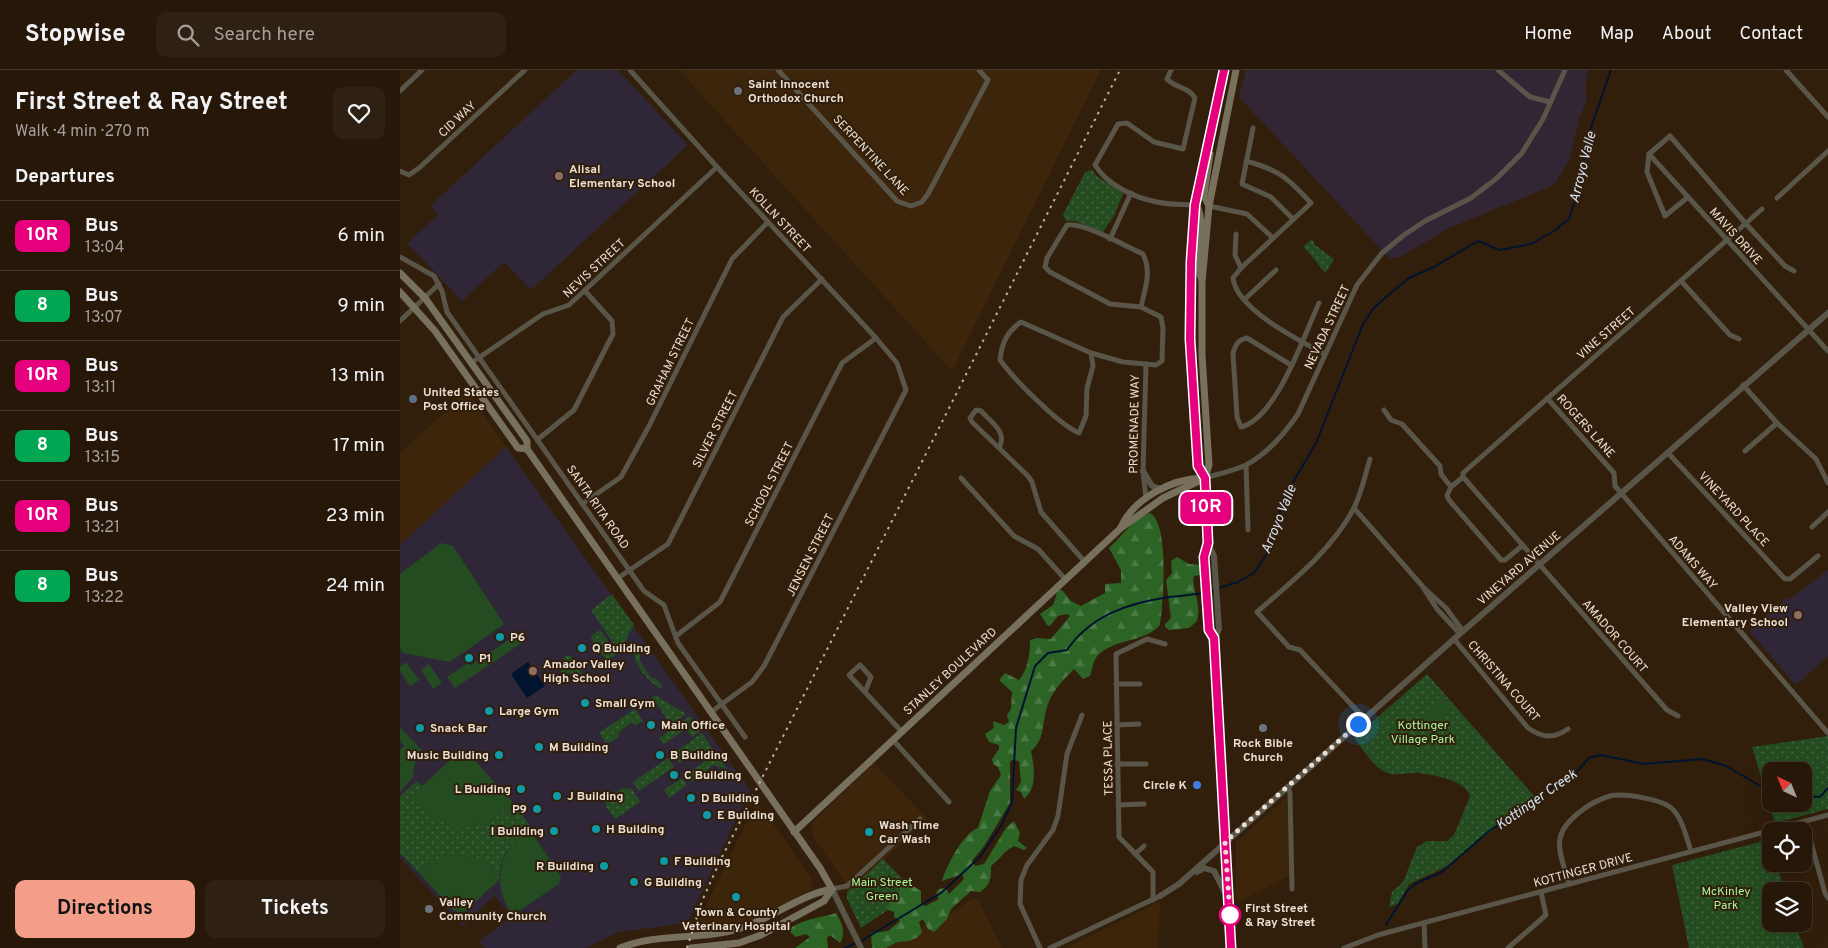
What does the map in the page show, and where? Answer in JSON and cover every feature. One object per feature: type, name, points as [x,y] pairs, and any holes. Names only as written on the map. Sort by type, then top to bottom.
[{"type":"main road","points":[[1223,72],[1235,74],[1209,206],[1202,282],[1202,355],[1209,465],[1205,478],[1198,466],[1190,339],[1191,262],[1195,205],[1223,72]]},
{"type":"main road","points":[[1209,206],[1204,195],[1210,154],[1211,129]]},
{"type":"main road","points":[[1195,205],[1201,217],[1198,264],[1202,282]]},
{"type":"main road","name":"SANTA RITA ROAD","points":[[400,273],[425,298],[504,408],[527,442],[527,449],[832,889]]},
{"type":"main road","name":"SANTA RITA ROAD","points":[[400,292],[435,331],[518,448],[527,449]]},
{"type":"main road","points":[[494,415],[504,408]]},
{"type":"main road","name":"STANLEY BOULEVARD","points":[[1121,528],[1138,504],[1161,489],[1189,479],[1205,478]]},
{"type":"main road","name":"STANLEY BOULEVARD","points":[[794,832],[1121,528],[1163,498],[1205,478]]},
{"type":"main road","points":[[620,948],[641,942],[718,934],[741,928],[776,914],[818,892],[832,889]]},
{"type":"main road","points":[[691,948],[739,943],[761,936],[824,901],[832,889]]},
{"type":"street","points":[[400,91],[422,70]]},
{"type":"street","name":"CID WAY","points":[[400,171],[409,174],[419,168],[525,70]]},
{"type":"street","name":"KOLLN STREET","points":[[630,70],[717,167],[876,338],[897,363],[906,390]]},
{"type":"street","name":"SERPENTINE LANE","points":[[778,70],[897,201],[911,206],[922,202],[928,194],[988,80],[979,70]]},
{"type":"street","points":[[1171,70],[1167,79],[1171,83],[1189,91],[1195,98],[1183,149],[1154,142],[1127,122],[1118,124],[1095,165],[1104,179],[1131,193],[1157,202],[1195,205]]},
{"type":"street","points":[[1498,70],[1530,97],[1550,102]]},
{"type":"street","name":"NEVADA STREET","points":[[1205,478],[1246,465],[1262,454],[1286,431],[1298,414],[1357,285],[1377,258],[1404,235],[1425,221],[1471,198],[1497,178],[1522,152],[1550,102],[1565,70]]},
{"type":"street","points":[[1786,70],[1828,117]]},
{"type":"street","points":[[1254,128],[1242,184],[1271,197],[1293,219]]},
{"type":"street","points":[[1688,197],[1665,216],[1647,172],[1649,154],[1670,136],[1746,224],[1785,266],[1794,271]]},
{"type":"street","points":[[1777,198],[1828,151]]},
{"type":"street","name":"MAVIS DRIVE","points":[[1649,154],[1828,351]]},
{"type":"street","points":[[1246,161],[1270,167],[1284,176],[1311,203],[1241,268],[1233,278],[1234,287],[1245,300],[1268,320],[1301,342],[1325,354]]},
{"type":"street","name":"NEVIS STREET","points":[[471,363],[543,314],[569,305],[717,167]]},
{"type":"street","points":[[1110,239],[1131,193]]},
{"type":"street","points":[[1209,206],[1247,214],[1273,238]]},
{"type":"street","name":"VINE STREET","points":[[1452,487],[1547,398],[1762,209]]},
{"type":"street","name":"GRAHAM STREET","points":[[582,504],[621,477],[649,426],[732,259],[768,222]]},
{"type":"street","points":[[1073,224],[1143,254],[1148,277],[1141,307],[1110,304],[1050,272],[1045,267],[1047,258],[1066,225],[1073,224]]},
{"type":"street","points":[[1236,234],[1234,255],[1241,268]]},
{"type":"street","points":[[400,257],[429,272],[439,284],[400,321]]},
{"type":"street","points":[[1245,300],[1276,270]]},
{"type":"street","name":"SILVER STREET","points":[[618,578],[668,544],[783,317],[822,279]]},
{"type":"street","points":[[1681,280],[1730,335],[1739,339]]},
{"type":"street","name":"SANTA RITA ROAD","points":[[439,284],[447,312],[644,592],[664,605],[678,643],[745,737]]},
{"type":"street","points":[[537,440],[574,410],[613,334],[612,321],[584,291]]},
{"type":"street","points":[[1291,365],[1247,338],[1240,339],[1236,344],[1233,353],[1237,417],[1242,427],[1251,425],[1275,397],[1291,365],[1319,303]]},
{"type":"street","name":"PROMENADE WAY","points":[[1141,307],[1161,317],[1163,328],[1162,361],[1156,365],[1146,364],[1143,471],[1146,499]]},
{"type":"street","name":"VINEYARD AVENUE","points":[[1181,882],[1461,632],[1828,313]]},
{"type":"street","points":[[1091,353],[1092,366],[1087,388],[1086,416],[1079,433],[1067,428],[1010,373],[1000,360],[1002,344],[1010,330],[1021,322],[1091,353],[1123,362],[1146,364]]},
{"type":"street","name":"SCHOOL STREET","points":[[676,636],[720,602],[842,363],[876,338]]},
{"type":"street","points":[[1743,385],[1777,423],[1816,459],[1828,481]]},
{"type":"street","name":"JENSEN STREET","points":[[711,712],[752,682],[764,666],[906,390]]},
{"type":"street","name":"ROGERS LANE","points":[[1547,398],[1614,473],[1615,486],[1622,494]]},
{"type":"street","points":[[998,448],[1003,441],[1002,434],[981,411],[976,410],[970,418],[972,422],[998,448],[1032,482],[1041,512],[1084,561]]},
{"type":"street","points":[[1384,410],[1391,420],[1402,424],[1440,466],[1440,474],[1452,487],[1447,495],[1449,500],[1501,560],[1505,560],[1523,545]]},
{"type":"street","points":[[1746,451],[1777,423]]},
{"type":"street","name":"VINEYARD PLACE","points":[[1668,453],[1785,579],[1790,579],[1818,556]]},
{"type":"street","points":[[1364,718],[1300,650],[1289,647],[1257,612],[1323,553],[1354,508],[1370,459]]},
{"type":"street","points":[[1246,465],[1248,530]]},
{"type":"street","points":[[1143,471],[1152,486],[1161,489]]},
{"type":"street","name":"AMADOR COURT","points":[[1463,475],[1667,710],[1678,716]]},
{"type":"street","points":[[961,478],[1014,536],[1038,549],[1065,579]]},
{"type":"street","points":[[1205,478],[1208,543],[1204,557],[1209,630],[1214,638],[1231,948]]},
{"type":"street","name":"ADAMS WAY","points":[[1622,494],[1828,733]]},
{"type":"street","points":[[1354,508],[1424,588],[1446,608],[1461,632]]},
{"type":"street","points":[[1812,527],[1828,512]]},
{"type":"street","points":[[1208,543],[1214,556],[1219,629],[1214,638]]},
{"type":"street","name":"TESSA PLACE","points":[[1153,900],[1153,872],[1118,837],[1116,654],[1147,639],[1164,644]]},
{"type":"street","name":"CHRISTINA COURT","points":[[1454,639],[1528,728],[1541,736],[1558,736],[1568,729]]},
{"type":"street","points":[[865,692],[871,677],[860,665],[849,675],[902,732]]},
{"type":"street","points":[[1116,684],[1140,684]]},
{"type":"street","points":[[1040,948],[1020,904],[1021,880],[1028,865],[1053,830],[1058,816],[1067,754],[1082,714]]},
{"type":"street","points":[[1117,725],[1140,724]]},
{"type":"street","points":[[893,740],[949,802]]},
{"type":"street","points":[[1117,764],[1146,764]]},
{"type":"street","points":[[1288,787],[1290,793],[1292,889]]},
{"type":"street","points":[[1569,884],[1559,841],[1563,828],[1570,819],[1610,796],[1627,795],[1669,806],[1677,814],[1692,851]]},
{"type":"street","points":[[1118,805],[1144,804]]},
{"type":"street","name":"KOTTINGER DRIVE","points":[[1344,948],[1378,935],[1828,815]]},
{"type":"street","points":[[861,948],[832,889],[847,886],[920,819]]},
{"type":"street","points":[[1805,821],[1828,898]]},
{"type":"street","points":[[1135,854],[1144,846]]},
{"type":"street","points":[[1050,948],[1153,900],[1200,870],[1209,868],[1217,874],[1229,900]]},
{"type":"street","points":[[1508,948],[1546,915],[1541,892]]},
{"type":"street","points":[[1424,923],[1425,948]]},
{"type":"shaded area","name":"Alisal Elementary School","points":[[577,70],[618,70],[688,145],[531,290],[504,262],[462,301],[407,243],[438,215],[430,206]]},
{"type":"shaded area","points":[[679,70],[1101,70],[952,371]]},
{"type":"shaded area","points":[[1246,70],[1589,70],[1586,77],[1586,103],[1579,119],[1570,159],[1554,185],[1449,228],[1402,256],[1390,259],[1239,97]]},
{"type":"shaded area","points":[[467,391],[506,447],[400,545],[400,454]]},
{"type":"shaded area","name":"Amador Valley High School","points":[[506,447],[750,790],[687,923],[619,932],[586,948],[486,948],[479,942],[512,916],[494,896],[463,926],[400,858],[400,545]]},
{"type":"shaded area","name":"Valley View Elementary School","points":[[1828,570],[1828,656],[1796,685],[1749,631],[1788,597],[1790,599]]},
{"type":"shaded area","points":[[874,763],[928,820],[847,892],[843,879],[813,836],[811,824]]},
{"type":"shaded area","points":[[1287,797],[1289,876],[1236,903],[1236,842]]},
{"type":"shaded area","points":[[757,801],[812,879],[811,890],[743,925],[695,934],[701,916]]},
{"type":"shaded area","points":[[972,899],[978,899],[1002,948],[883,948],[933,920],[940,921]]},
{"type":"shaded area","points":[[1160,902],[1158,948],[1066,948],[1153,905]]},
{"type":"green space","points":[[1092,170],[1099,178],[1116,187],[1123,194],[1114,216],[1103,232],[1075,221],[1066,221],[1063,215],[1085,172]]},
{"type":"green space","points":[[1312,239],[1315,245],[1334,259],[1326,272],[1323,271],[1303,247]]},
{"type":"green space","points":[[1150,513],[1156,520],[1163,548],[1163,600],[1160,625],[1146,635],[1113,646],[1099,654],[1093,664],[1090,676],[1083,679],[1074,669],[1058,686],[1047,707],[1039,742],[1031,751],[1034,776],[1031,789],[1024,799],[1021,792],[1016,790],[1021,782],[1019,761],[1012,760],[1010,762],[1010,803],[984,846],[972,861],[975,866],[984,864],[1006,828],[1014,821],[1020,833],[1018,841],[1027,848],[1024,850],[1014,846],[1011,847],[991,866],[990,878],[986,887],[980,892],[971,891],[951,909],[947,919],[934,932],[928,929],[923,919],[919,922],[922,932],[918,937],[909,941],[897,942],[886,948],[872,948],[871,933],[888,931],[900,921],[894,917],[894,912],[888,910],[891,900],[898,895],[902,884],[907,882],[921,891],[921,904],[926,906],[939,899],[936,893],[939,889],[946,888],[949,894],[964,879],[962,874],[942,881],[951,859],[961,843],[972,831],[978,828],[990,791],[1001,775],[998,767],[993,764],[992,759],[999,749],[999,745],[989,742],[985,734],[994,728],[993,721],[1004,725],[1009,722],[1007,715],[1011,709],[1012,692],[999,680],[1005,673],[1019,680],[1029,656],[1030,640],[1037,638],[1051,639],[1070,616],[1067,614],[1058,616],[1050,626],[1047,625],[1040,614],[1053,605],[1058,590],[1062,590],[1071,601],[1081,606],[1105,593],[1105,584],[1121,583],[1121,570],[1109,548],[1133,523]]},
{"type":"green space","points":[[441,543],[453,546],[504,624],[450,662],[403,653],[400,648],[400,574]]},
{"type":"green space","points":[[1177,557],[1189,564],[1202,565],[1205,574],[1194,576],[1193,581],[1198,608],[1197,621],[1189,628],[1169,630],[1165,627],[1165,624],[1171,618],[1166,580],[1172,573],[1171,561]]},
{"type":"green space","points":[[612,594],[634,625],[627,637],[624,653],[620,653],[591,610]]},
{"type":"green space","points":[[600,630],[617,654],[607,661],[590,637]]},
{"type":"green space","points":[[516,635],[522,643],[455,688],[447,677],[468,663],[470,666]]},
{"type":"green space","points":[[634,647],[640,654],[640,661],[651,678],[656,678],[663,688],[655,685],[641,671],[634,653]]},
{"type":"green space","points":[[565,656],[571,656],[584,677],[578,678],[576,675],[561,672],[560,667]]},
{"type":"green space","points":[[406,662],[419,680],[410,686],[400,671],[400,666]]},
{"type":"green space","points":[[429,664],[442,683],[433,689],[421,670]]},
{"type":"green space","name":"Kottinger Village Park","points":[[1427,674],[1535,797],[1447,866],[1409,884],[1398,904],[1389,907],[1392,892],[1403,882],[1417,847],[1427,841],[1447,841],[1454,835],[1470,796],[1462,786],[1448,779],[1419,773],[1393,774],[1385,772],[1372,761],[1354,738]]},
{"type":"green space","points":[[655,695],[686,714],[671,725],[652,697]]},
{"type":"green space","points":[[1441,699],[1451,711],[1429,730],[1419,718]]},
{"type":"green space","points":[[635,709],[643,721],[635,726],[632,722],[619,732],[620,735],[610,743],[605,742],[599,733]]},
{"type":"green space","points":[[690,716],[700,731],[692,737],[686,729],[664,744],[659,738]]},
{"type":"green space","points":[[400,727],[425,754],[419,760],[416,757],[413,777],[400,792],[400,750],[404,746],[400,740]]},
{"type":"green space","points":[[702,733],[714,751],[706,757],[700,749],[679,763],[673,754]]},
{"type":"green space","points":[[1828,736],[1828,809],[1775,822],[1772,812],[1812,812],[1812,762],[1762,762],[1762,780],[1752,747]]},
{"type":"green space","points":[[458,753],[468,753],[514,804],[491,821],[457,828],[429,816],[409,798]]},
{"type":"green space","points":[[716,753],[727,769],[713,765],[692,782],[687,775]]},
{"type":"green space","points":[[668,758],[674,767],[639,791],[633,782]]},
{"type":"green space","points":[[682,778],[687,785],[669,798],[664,790]]},
{"type":"green space","points":[[417,781],[422,786],[409,798],[491,821],[514,804],[531,827],[508,850],[501,864],[499,882],[493,867],[475,857],[455,856],[445,858],[436,861],[419,873],[400,853],[400,796]]},
{"type":"green space","points":[[622,788],[632,789],[640,802],[615,819],[607,808],[605,801]]},
{"type":"green space","points":[[529,828],[561,877],[559,884],[513,915],[506,904],[502,892],[501,868],[511,846]]},
{"type":"green space","name":"McKinley Park","points":[[1762,841],[1762,872],[1779,872],[1782,882],[1762,882],[1762,932],[1798,932],[1804,948],[1689,948],[1672,865]]},
{"type":"green space","points":[[454,855],[475,857],[488,863],[493,868],[498,881],[465,911],[459,913],[453,910],[419,873],[435,860]]},
{"type":"green space","name":"Main Street Green","points":[[883,859],[915,892],[861,928],[847,899],[847,892]]},
{"type":"green space","points":[[836,913],[842,928],[843,936],[840,943],[830,935],[827,938],[828,948],[795,948],[810,937],[806,934],[796,937],[790,932],[792,927],[809,920]]},
{"type":"water","points":[[528,662],[545,686],[527,698],[511,674]]},
{"type":"waterway","name":"Arroyo Valle","points":[[1219,588],[1238,582],[1254,573],[1263,560],[1271,545],[1274,528],[1286,494],[1316,443],[1363,324],[1373,309],[1409,278],[1434,267],[1478,241],[1500,250],[1531,244],[1554,231],[1569,219],[1583,174],[1586,142],[1611,70]]},
{"type":"waterway","name":"Arroyo Valle","points":[[861,941],[941,893],[980,857],[1001,826],[1012,802],[1016,728],[1035,666],[1048,653],[1067,650],[1087,628],[1099,619],[1125,607],[1169,597],[1215,590]]},
{"type":"waterway","name":"Kottinger Creek","points":[[1386,925],[1407,891],[1415,884],[1442,872],[1489,831],[1523,809],[1544,792],[1575,774],[1589,758],[1601,755],[1644,764],[1703,759],[1726,766],[1762,787]]},
{"type":"waterway","name":"Kottinger Creek","points":[[1812,796],[1820,797],[1828,788]]},
{"type":"waterway","name":"Arroyo Valle","points":[[845,948],[856,943]]},
{"type":"railway","points":[[687,948],[702,901],[719,863],[1120,70]]},
{"type":"bus line","name":"10R","points":[[1224,70],[1195,205],[1191,262],[1190,339],[1198,466],[1205,478],[1208,543],[1204,557],[1209,630],[1214,638],[1223,764],[1224,825],[1231,948]]},
{"type":"place","name":"Saint Innocent Orthodox Church","points":[[738,91]]},
{"type":"place","name":"Alisal Elementary School","points":[[559,176]]},
{"type":"place","name":"United States Post Office","points":[[413,399]]},
{"type":"place","name":"Valley View Elementary School","points":[[1798,615]]},
{"type":"place","name":"P6","points":[[500,637]]},
{"type":"place","name":"Q Building","points":[[582,648]]},
{"type":"place","name":"P1","points":[[469,658]]},
{"type":"place","name":"Amador Valley High School","points":[[533,671]]},
{"type":"place","name":"Small Gym","points":[[585,703]]},
{"type":"place","name":"Large Gym","points":[[489,711]]},
{"type":"place","name":"Main Office","points":[[651,725]]},
{"type":"place","name":"Snack Bar","points":[[420,728]]},
{"type":"place","name":"Rock Bible Church","points":[[1263,728]]},
{"type":"place","name":"M Building","points":[[539,747]]},
{"type":"place","name":"Music Building","points":[[499,755]]},
{"type":"place","name":"B Building","points":[[660,755]]},
{"type":"place","name":"C Building","points":[[674,775]]},
{"type":"place","name":"Circle K","points":[[1197,785]]},
{"type":"place","name":"L Building","points":[[521,789]]},
{"type":"place","name":"J Building","points":[[557,796]]},
{"type":"place","name":"D Building","points":[[691,798]]},
{"type":"place","name":"P9","points":[[537,809]]},
{"type":"place","name":"E Building","points":[[707,815]]},
{"type":"place","name":"H Building","points":[[596,829]]},
{"type":"place","name":"I Building","points":[[554,831]]},
{"type":"place","name":"Wash Time Car Wash","points":[[869,832]]},
{"type":"place","name":"F Building","points":[[664,861]]},
{"type":"place","name":"R Building","points":[[604,866]]},
{"type":"place","name":"G Building","points":[[634,882]]},
{"type":"place","name":"Town & County Veterinary Hospital","points":[[736,897]]},
{"type":"place","name":"Valley Community Church","points":[[429,909]]},
{"type":"place","name":"First Street & Ray Street","points":[[1230,915]]},
{"type":"route","points":[[1230,915],[1225,842],[1358,724]]}]
